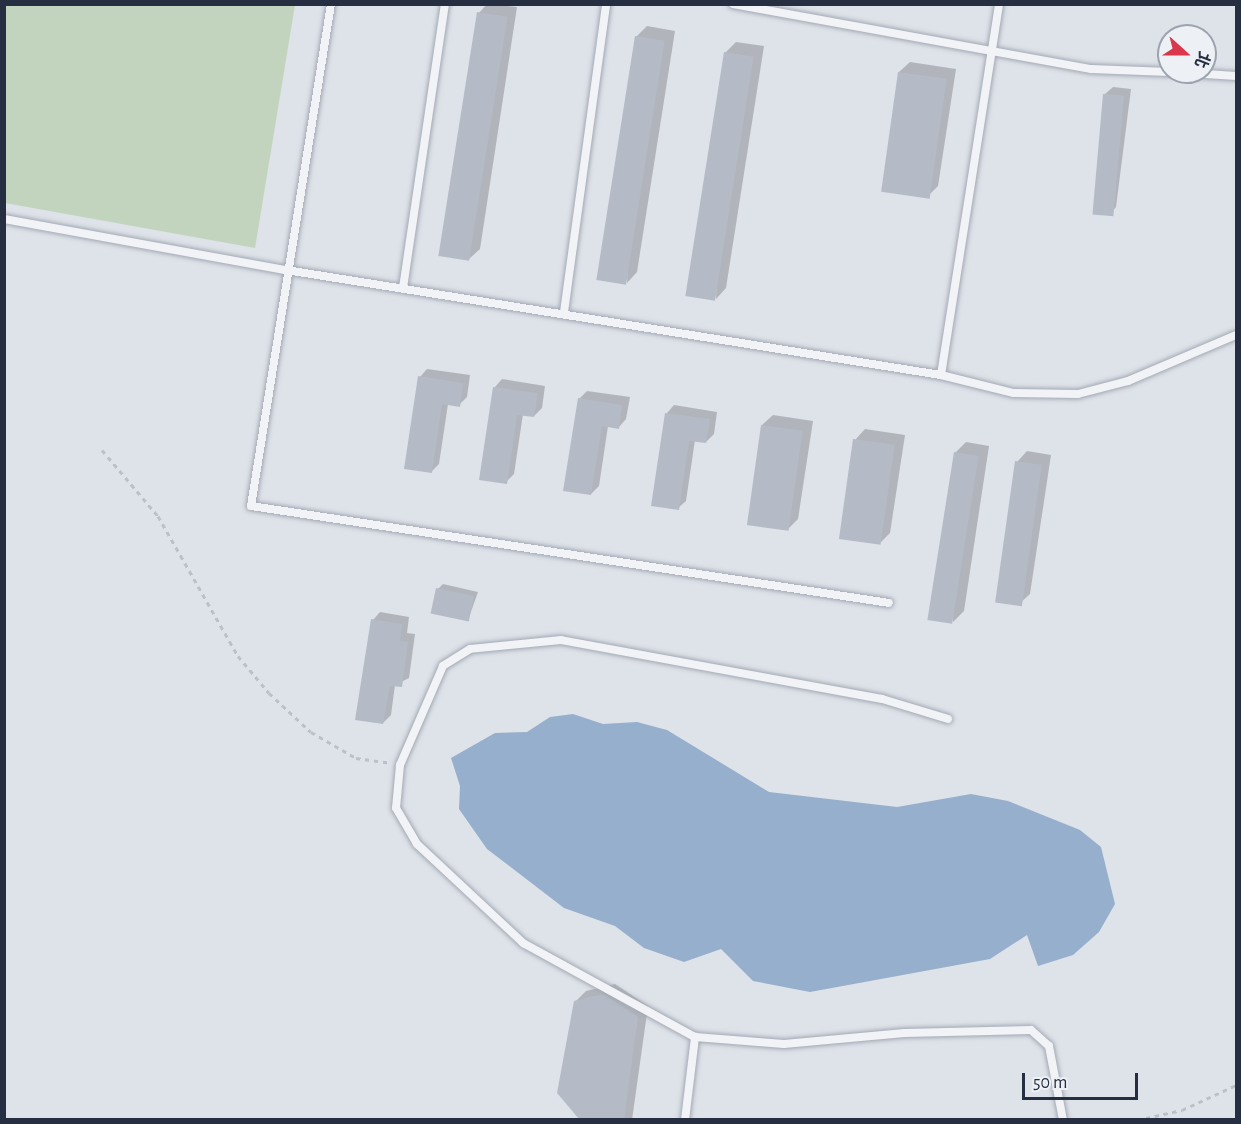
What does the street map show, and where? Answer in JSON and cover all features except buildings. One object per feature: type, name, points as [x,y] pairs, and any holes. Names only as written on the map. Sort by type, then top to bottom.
[{"type":"lane","points":[[331,4],[286,270],[251,506],[890,603]]},
{"type":"lane","points":[[403,288],[445,4]]},
{"type":"lane","points":[[564,312],[606,4]]},
{"type":"lane","points":[[733,4],[1090,69],[1157,72]]},
{"type":"lane","points":[[941,375],[999,4]]},
{"type":"lane","points":[[1217,75],[1236,76]]},
{"type":"lane","points":[[4,219],[286,270],[564,312],[941,375],[1014,393],[1078,394],[1128,381],[1236,335]]},
{"type":"lane","points":[[948,719],[882,699],[561,640],[470,649],[443,666],[400,765],[396,808],[417,844],[456,884],[523,943],[695,1037],[784,1044],[905,1033],[1031,1030],[1049,1046],[1063,1119]]},
{"type":"lane","points":[[685,1119],[695,1037]]},
{"type":"path","points":[[102,450],[158,516],[238,656],[268,693],[311,732],[356,758],[400,765]]},
{"type":"path","points":[[1137,1119],[1182,1110],[1236,1085]]},
{"type":"green space","points":[[4,5],[295,5],[255,248],[5,203]]},
{"type":"water","points":[[573,714],[603,724],[637,722],[667,730],[769,792],[897,807],[971,794],[1008,801],[1080,830],[1101,847],[1115,904],[1099,932],[1073,955],[1038,966],[1027,935],[990,959],[810,992],[753,981],[721,949],[684,962],[644,948],[615,926],[564,908],[487,849],[459,809],[460,786],[451,758],[495,733],[527,732],[550,717]]}]
